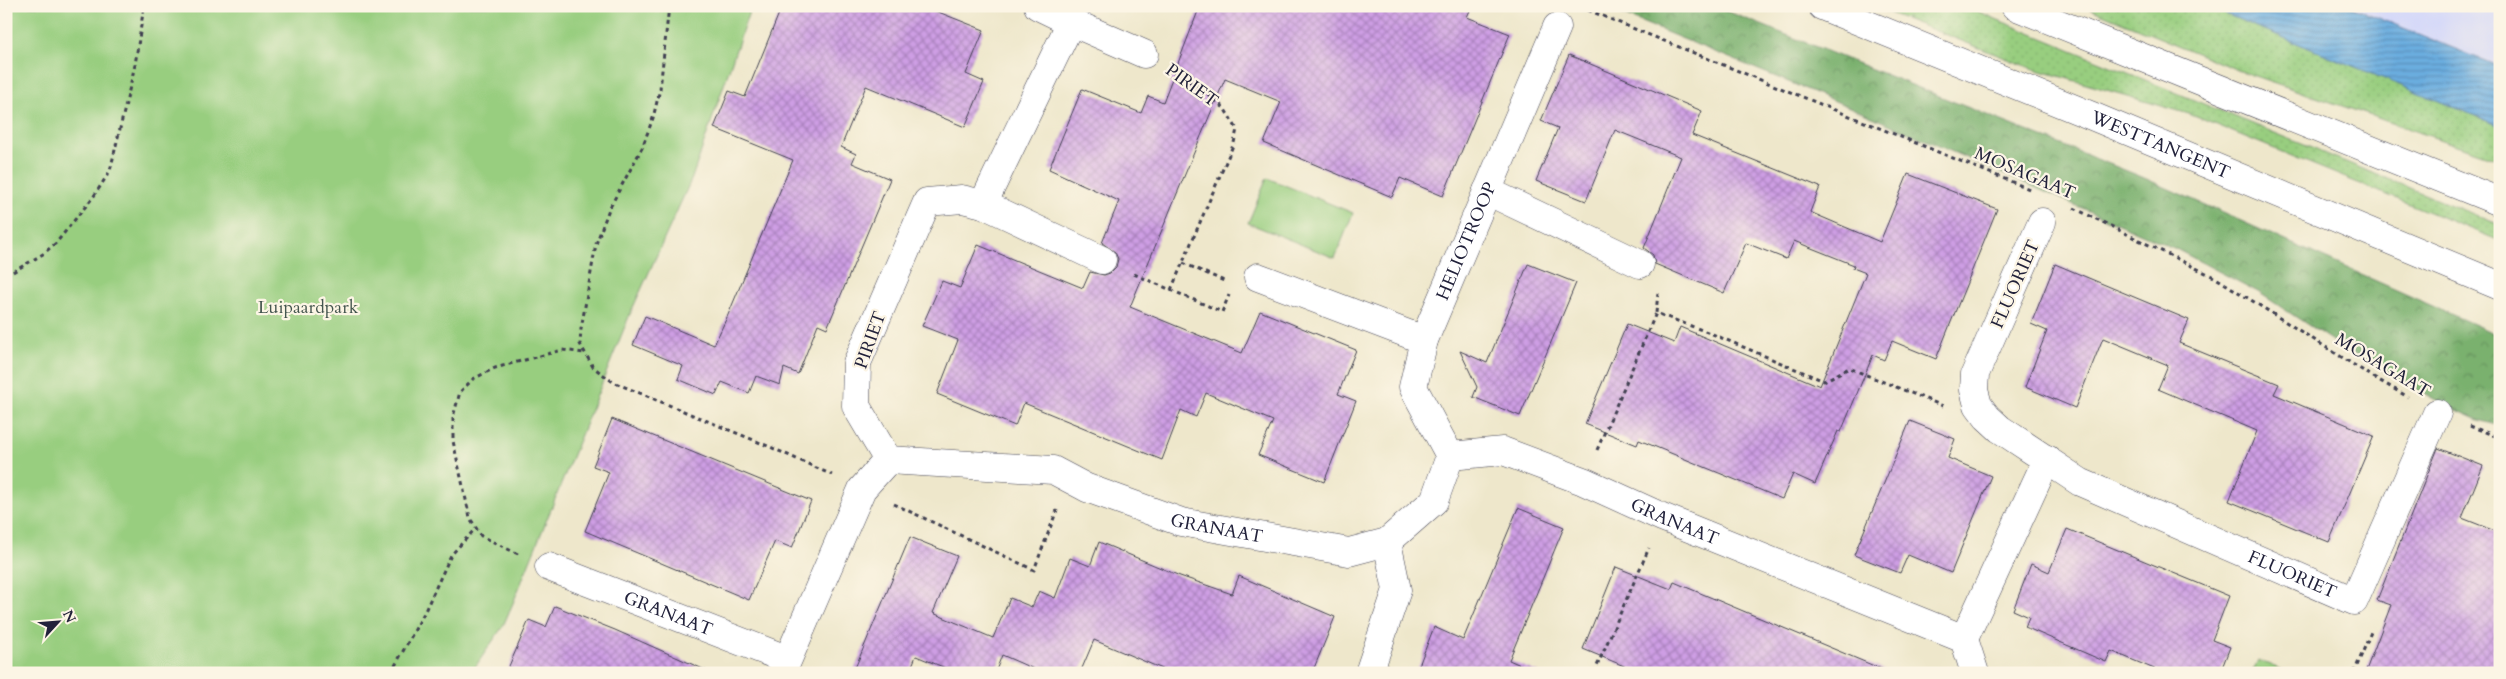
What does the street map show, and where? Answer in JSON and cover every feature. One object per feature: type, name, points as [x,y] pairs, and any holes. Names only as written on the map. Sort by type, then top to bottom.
[{"type":"street","points":[[1038,6],[1144,54]]},
{"type":"street","name":"WESTTANGENT","points":[[1822,6],[2500,286]]},
{"type":"street","points":[[2015,6],[2500,202]]},
{"type":"street","points":[[983,204],[1070,22]]},
{"type":"street","name":"HELIOTROOP","points":[[1450,456],[1413,387],[1424,340],[1557,27]]},
{"type":"street","points":[[1487,191],[1640,264]]},
{"type":"street","name":"PIRIET","points":[[888,460],[856,406],[857,363],[926,202],[962,198],[983,204],[1102,260]]},
{"type":"street","name":"FLUORIET","points":[[2042,222],[1975,374],[1974,390],[1978,405],[2000,429],[2080,482],[2354,601],[2437,413]]},
{"type":"street","points":[[1246,281],[1424,340]]},
{"type":"street","name":"GRANAAT","points":[[1061,474],[1087,488],[1181,522],[1349,552],[1387,542],[1434,501],[1450,456],[1503,451],[1584,481],[1662,517],[1964,639]]},
{"type":"street","points":[[1975,673],[1964,639],[2047,459]]},
{"type":"street","points":[[888,460],[1061,474]]},
{"type":"street","name":"GRANAAT","points":[[549,567],[784,666],[862,489],[888,460]]},
{"type":"street","points":[[1369,673],[1397,590],[1387,542]]},
{"type":"path","points":[[6,276],[37,259],[56,243],[94,196],[110,171],[135,65],[144,6]]},
{"type":"path","points":[[669,6],[660,90],[653,118],[642,148],[609,209],[596,244],[580,344],[593,367],[613,382],[768,446],[1034,570],[1061,474]]},
{"type":"path","points":[[2489,6],[2500,11]]},
{"type":"path","name":"MOSAGAAT","points":[[1587,10],[2036,191]]},
{"type":"path","name":"PIRIET","points":[[1144,54],[1200,88],[1224,108],[1237,129],[1234,143],[1171,290]]},
{"type":"path","name":"MOSAGAAT","points":[[2073,208],[2216,278],[2370,375],[2437,413]]},
{"type":"path","points":[[1102,260],[1222,312],[1246,281],[1183,264]]},
{"type":"path","points":[[1584,481],[1656,313],[1658,279],[1645,272],[1640,264]]},
{"type":"path","points":[[1656,313],[1710,333],[1824,382],[1849,368],[1955,411],[1978,405]]},
{"type":"path","points":[[549,567],[481,536],[470,518],[464,498],[454,441],[453,417],[460,392],[472,379],[495,368],[562,350],[586,353]]},
{"type":"path","points":[[1594,673],[1662,517]]},
{"type":"path","points":[[391,673],[424,613],[451,555],[476,528]]},
{"type":"shaded area","points":[[2280,6],[2500,6],[2500,98]]},
{"type":"green space","name":"Luipaardpark","points":[[6,6],[751,6],[692,178],[630,314],[503,626],[471,673],[6,673]]},
{"type":"green space","points":[[1602,6],[1714,6],[2142,177],[2500,336],[2500,426],[2479,420],[2443,404],[2340,346],[2258,292],[2176,249],[1840,103]]},
{"type":"green space","points":[[1872,6],[1964,6],[2500,225],[2500,241],[2189,114],[2031,68]]},
{"type":"green space","points":[[2083,6],[2206,6],[2500,126],[2500,160],[2240,71]]},
{"type":"green space","points":[[1267,178],[1353,213],[1335,258],[1248,223]]},
{"type":"green space","points":[[2258,660],[2289,673],[2252,673]]},
{"type":"water","points":[[2206,6],[2349,6],[2500,67],[2500,126]]},
{"type":"building","points":[[782,6],[923,6],[984,30],[966,74],[984,82],[965,127],[866,86],[841,147],[856,154],[852,163],[890,179],[827,328],[818,324],[798,374],[784,368],[780,385],[756,376],[749,393],[722,382],[716,395],[678,379],[683,366],[633,345],[645,316],[714,345],[728,315],[793,160],[714,128],[729,91],[745,97]]},
{"type":"building","points":[[1200,6],[1472,6],[1467,17],[1510,34],[1443,196],[1400,178],[1392,197],[1264,143],[1281,102],[1225,79],[1193,155],[1130,307],[1242,353],[1260,311],[1356,350],[1338,394],[1356,401],[1324,482],[1258,455],[1273,421],[1206,393],[1196,417],[1181,410],[1162,460],[1024,403],[1015,426],[937,394],[958,340],[922,326],[942,281],[960,288],[978,245],[1083,288],[1090,272],[1104,275],[1110,273],[1116,267],[1118,259],[1115,252],[1102,243],[1119,201],[1049,169],[1082,89],[1141,113],[1148,96],[1163,102]]},
{"type":"building","points":[[1569,55],[1702,111],[1692,135],[1820,187],[1810,212],[1880,242],[1908,174],[1997,209],[1936,359],[1892,341],[1884,360],[1873,355],[1841,432],[1838,431],[1815,484],[1793,474],[1782,499],[1639,440],[1637,445],[1585,424],[1627,324],[1674,343],[1680,327],[1820,386],[1866,273],[1853,268],[1854,265],[1794,241],[1786,259],[1746,243],[1724,293],[1655,264],[1653,255],[1644,248],[1681,157],[1615,130],[1586,201],[1536,181],[1558,128],[1541,121]]},
{"type":"building","points":[[1528,264],[1576,283],[1520,416],[1473,397],[1477,387],[1460,351],[1487,363]]},
{"type":"building","points":[[2055,264],[2189,320],[2179,343],[2279,384],[2274,394],[2374,436],[2329,542],[2229,501],[2257,431],[2158,389],[2168,365],[2103,338],[2075,408],[2025,387],[2047,331],[2031,324]]},
{"type":"building","points":[[612,419],[811,501],[792,548],[775,541],[749,600],[585,531],[609,472],[593,466]]},
{"type":"building","points":[[1910,421],[1955,439],[1948,458],[1991,476],[1951,573],[1908,555],[1900,573],[1854,555]]},
{"type":"building","points":[[2438,448],[2483,466],[2462,518],[2500,533],[2500,673],[2365,673],[2391,605],[2377,600]]},
{"type":"building","points":[[1518,508],[1564,527],[1509,660],[1539,673],[1416,673],[1434,627],[1463,640]]},
{"type":"building","points":[[2067,529],[2229,596],[2212,640],[2230,647],[2220,673],[2164,673],[2111,651],[2106,662],[2025,627],[2029,617],[2013,610],[2031,564],[2049,572]]},
{"type":"building","points":[[910,537],[957,556],[933,613],[993,638],[1010,598],[1032,607],[1039,591],[1055,598],[1070,558],[1090,566],[1099,542],[1180,576],[1232,594],[1239,576],[1335,617],[1312,673],[1172,673],[1094,640],[1080,673],[1043,673],[1002,655],[995,673],[958,673],[916,656],[909,673],[853,673]]},
{"type":"building","points":[[1616,567],[1671,589],[1674,582],[1891,673],[1641,673],[1583,649]]},
{"type":"building","points":[[555,606],[712,673],[506,673],[529,620],[546,627]]}]
